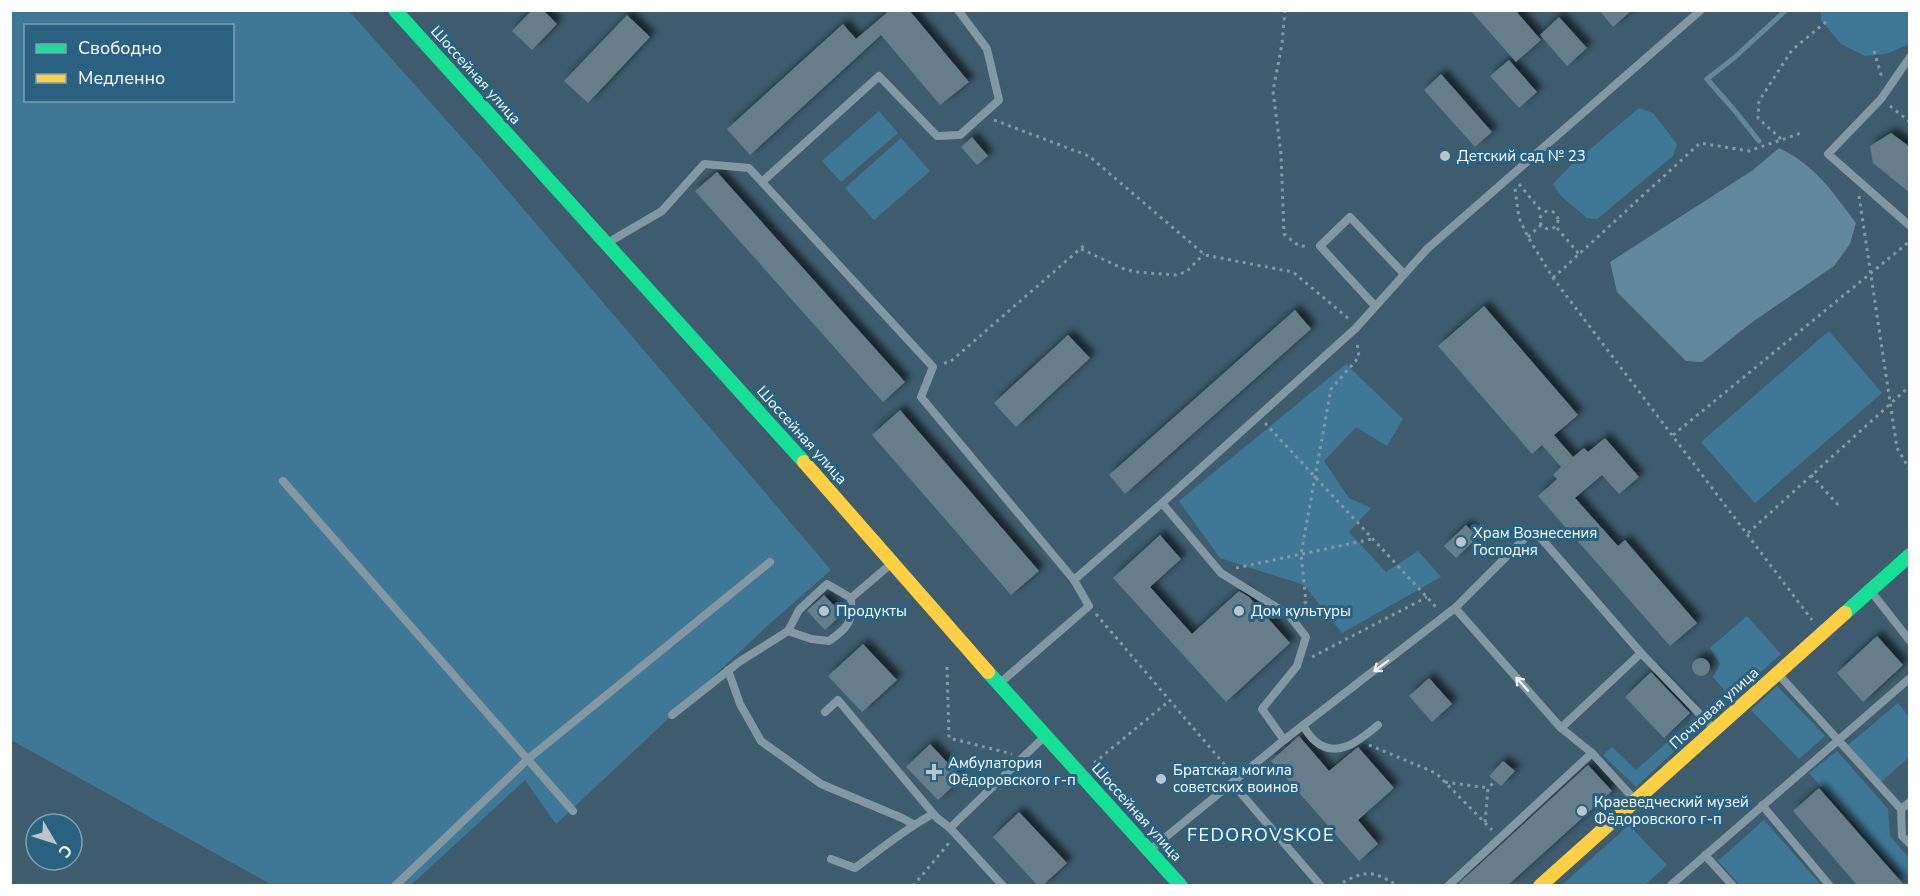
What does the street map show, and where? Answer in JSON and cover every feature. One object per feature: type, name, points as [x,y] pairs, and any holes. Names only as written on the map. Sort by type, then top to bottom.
[{"type":"main road","name":"Шоссейная улица","points":[[395,10],[767,420],[1045,736],[1180,885]]},
{"type":"main road","name":"Почтовая улица","points":[[1540,885],[1910,555]]},
{"type":"lane","points":[[762,182],[879,76],[937,136],[960,135],[999,100],[987,49],[958,10]]},
{"type":"lane","points":[[1074,580],[1357,327],[1426,249],[1701,10]]},
{"type":"lane","points":[[1910,57],[1883,95],[1828,154],[1910,226]]},
{"type":"lane","points":[[606,244],[662,211],[704,164],[749,168],[933,367],[921,397],[1074,580],[1089,606],[999,684]]},
{"type":"lane","points":[[1375,306],[1320,246],[1350,217],[1404,274]]},
{"type":"lane","points":[[283,480],[573,811]]},
{"type":"lane","points":[[1161,503],[1221,573],[1289,615],[1306,637],[1297,666],[1262,709],[1284,740]]},
{"type":"lane","points":[[1150,851],[1284,740],[1446,617],[1530,534],[1540,537],[1641,653],[1714,729]]},
{"type":"lane","points":[[395,885],[528,759],[770,562]]},
{"type":"lane","points":[[788,631],[811,639],[829,641],[846,628],[852,615],[852,598],[893,562]]},
{"type":"lane","points":[[672,715],[728,670],[788,631],[799,610],[827,584],[852,598]]},
{"type":"lane","points":[[1870,590],[1910,642]]},
{"type":"lane","points":[[1455,608],[1561,728],[1592,753],[1635,800]]},
{"type":"lane","points":[[1561,728],[1641,653]]},
{"type":"lane","points":[[728,670],[740,704],[760,741],[821,784],[913,824]]},
{"type":"lane","points":[[1778,673],[1901,809],[1902,836],[1910,844]]},
{"type":"lane","points":[[1670,885],[1910,678]]},
{"type":"lane","points":[[825,712],[838,700],[933,814],[957,835],[1003,885]]},
{"type":"lane","points":[[1303,726],[1315,741],[1329,749],[1344,748],[1359,741],[1378,725]]},
{"type":"lane","points":[[950,828],[1045,736]]},
{"type":"lane","points":[[1448,885],[1592,753]]},
{"type":"lane","points":[[1235,781],[1321,885]]},
{"type":"lane","points":[[1901,809],[1910,801]]},
{"type":"lane","points":[[1762,805],[1830,885]]},
{"type":"lane","points":[[831,859],[855,868],[913,824],[933,814]]},
{"type":"lane","points":[[1705,855],[1732,885]]},
{"type":"path","points":[[1285,10],[1282,44],[1273,91],[1281,154],[1284,234],[1299,246],[1320,246]]},
{"type":"path","points":[[1782,140],[1758,118],[1759,101],[1792,51],[1827,21]]},
{"type":"path","points":[[1874,51],[1883,95],[1910,122]]},
{"type":"path","points":[[982,115],[1089,156],[1204,254],[1293,272],[1357,327],[1359,357],[1331,389],[1301,554],[1306,602],[1289,615]]},
{"type":"path","points":[[1553,278],[1700,144],[1749,151],[1803,132]]},
{"type":"path","points":[[1512,175],[1543,213]]},
{"type":"path","points":[[1512,175],[1519,218],[1553,278],[1822,633]]},
{"type":"path","points":[[1857,180],[1897,448],[1910,470]]},
{"type":"path","points":[[1554,212],[1558,216],[1559,222],[1556,228],[1545,229],[1541,225],[1540,219],[1543,213],[1554,212]]},
{"type":"path","points":[[1528,237],[1541,225]]},
{"type":"path","points":[[1556,228],[1579,254]]},
{"type":"path","points":[[1673,435],[1910,241]]},
{"type":"path","points":[[933,367],[950,362],[1087,243]]},
{"type":"path","points":[[1080,249],[1136,272],[1175,275],[1186,272],[1204,254]]},
{"type":"path","points":[[1748,533],[1910,386]]},
{"type":"path","points":[[1258,415],[1446,617]]},
{"type":"path","points":[[1811,476],[1839,506]]},
{"type":"path","points":[[1221,573],[1229,569],[1372,538]]},
{"type":"path","points":[[1297,666],[1427,597]]},
{"type":"path","points":[[1089,606],[1235,781]]},
{"type":"path","points":[[947,667],[949,738],[1023,756]]},
{"type":"path","points":[[1081,774],[1169,701]]},
{"type":"path","points":[[1359,741],[1436,773],[1499,838]]},
{"type":"path","points":[[1444,781],[1488,788]]},
{"type":"path","points":[[1485,824],[1488,788],[1494,782]]},
{"type":"path","points":[[913,885],[957,835]]},
{"type":"path","points":[[1336,885],[1360,873],[1378,873],[1398,885]]},
{"type":"shaded area","points":[[11,11],[349,11],[480,158],[831,570],[766,627],[556,824],[525,780],[411,885],[272,885],[11,740]]},
{"type":"shaded area","points":[[1821,11],[1909,11],[1909,40],[1907,45],[1886,54],[1865,56],[1841,44],[1821,20]]},
{"type":"shaded area","points":[[1639,108],[1653,113],[1677,144],[1673,156],[1597,219],[1587,218],[1560,195],[1553,184],[1570,166]]},
{"type":"shaded area","points":[[879,111],[898,133],[841,182],[822,161]]},
{"type":"shaded area","points":[[901,138],[930,171],[874,220],[845,188]]},
{"type":"shaded area","points":[[1779,148],[1813,171],[1856,223],[1850,244],[1834,266],[1751,323],[1702,362],[1686,361],[1617,292],[1610,262],[1753,170]]},
{"type":"shaded area","points":[[1829,331],[1882,393],[1755,503],[1701,442]]},
{"type":"shaded area","points":[[1346,364],[1403,419],[1387,446],[1356,427],[1324,461],[1349,498],[1371,508],[1349,532],[1386,572],[1418,551],[1441,577],[1342,633],[1304,585],[1220,558],[1179,501]]},
{"type":"shaded area","points":[[1747,616],[1781,654],[1731,698],[1713,677],[1720,664],[1710,648]]},
{"type":"shaded area","points":[[1777,686],[1825,736],[1799,759],[1751,710]]},
{"type":"shaded area","points":[[1898,703],[1909,717],[1909,757],[1880,783],[1848,745]]},
{"type":"shaded area","points":[[1695,718],[1702,725],[1636,787],[1603,755],[1612,747],[1636,770]]},
{"type":"shaded area","points":[[1837,751],[1888,809],[1890,836],[1909,858],[1909,877],[1905,881],[1809,773]]},
{"type":"shaded area","points":[[1764,820],[1821,885],[1740,885],[1718,861]]},
{"type":"shaded area","points":[[1629,825],[1667,865],[1645,885],[1562,885]]},
{"type":"building","points":[[532,10],[543,10],[557,24],[532,50],[512,31]]},
{"type":"building","points":[[890,10],[909,10],[969,82],[940,105],[881,35],[750,155],[727,129],[843,24],[856,39]]},
{"type":"building","points":[[1470,10],[1515,10],[1541,40],[1516,62]]},
{"type":"building","points":[[1599,10],[1632,10],[1613,27]]},
{"type":"building","points":[[627,15],[650,37],[588,103],[564,81]]},
{"type":"building","points":[[1559,17],[1587,48],[1567,66],[1540,35]]},
{"type":"building","points":[[1509,60],[1537,92],[1519,108],[1490,76]]},
{"type":"building","points":[[1441,74],[1492,132],[1475,147],[1424,90]]},
{"type":"building","points":[[1891,133],[1910,147],[1910,193],[1873,163],[1870,146]]},
{"type":"building","points":[[972,137],[988,156],[977,165],[961,147]]},
{"type":"building","points":[[717,172],[905,382],[883,402],[695,191]]},
{"type":"building","points":[[1484,306],[1578,415],[1554,435],[1573,457],[1584,448],[1588,452],[1605,438],[1639,477],[1619,494],[1602,475],[1575,498],[1618,546],[1625,540],[1697,623],[1670,646],[1538,496],[1557,479],[1553,475],[1561,467],[1542,445],[1532,454],[1438,346]]},
{"type":"building","points":[[1295,310],[1311,329],[1125,494],[1109,475]]},
{"type":"building","points":[[1068,335],[1090,358],[1016,427],[994,403]]},
{"type":"building","points":[[900,410],[1039,571],[1011,595],[872,435]]},
{"type":"building","points":[[1466,525],[1478,537],[1456,558],[1444,546]]},
{"type":"building","name":"Дом культуры","points":[[1160,535],[1181,559],[1150,587],[1192,634],[1239,591],[1249,597],[1290,643],[1226,702],[1113,578]]},
{"type":"building","name":"Продукты","points":[[824,595],[842,614],[825,630],[807,611]]},
{"type":"building","points":[[1877,636],[1903,665],[1863,702],[1837,673]]},
{"type":"building","points":[[863,644],[897,680],[862,712],[828,676]]},
{"type":"building","points":[[1697,658],[1705,658],[1710,663],[1708,674],[1697,676],[1692,671],[1692,663]]},
{"type":"building","points":[[1651,672],[1690,713],[1664,738],[1625,697]]},
{"type":"building","points":[[1429,678],[1452,704],[1432,722],[1409,696]]},
{"type":"building","points":[[1299,736],[1329,771],[1358,747],[1394,788],[1358,820],[1378,844],[1359,861],[1271,761]]},
{"type":"building","name":"Амбулатория Фёдоровского г-п","points":[[930,744],[962,778],[938,800],[906,767]]},
{"type":"building","points":[[1503,761],[1515,771],[1501,786],[1489,776]]},
{"type":"building","points":[[1588,765],[1612,791],[1508,885],[1457,885]]},
{"type":"building","points":[[1819,788],[1904,885],[1857,885],[1793,811]]},
{"type":"building","points":[[1019,812],[1067,863],[1043,885],[1037,885],[993,837]]},
{"type":"waterway","points":[[1759,141],[1707,79],[1734,58],[1786,10]]},
{"type":"traffic: fast","points":[[395,10],[804,462]]},
{"type":"traffic: fast","points":[[1845,613],[1910,555]]},
{"type":"traffic: fast","points":[[988,672],[1181,886]]},
{"type":"traffic: slow","points":[[804,462],[988,672]]},
{"type":"traffic: slow","points":[[1540,886],[1845,613]]},
{"type":"place","name":"Детский сад № 23","points":[[1445,156]]},
{"type":"place","name":"Храм Вознесения Господня","points":[[1461,542]]},
{"type":"place","name":"Продукты","points":[[824,611]]},
{"type":"place","name":"Дом культуры","points":[[1239,611]]},
{"type":"place","name":"Амбулатория Фёдоровского г-п","points":[[934,772]]},
{"type":"place","name":"Братская могила советских воинов","points":[[1161,779]]},
{"type":"place","name":"Краеведческий музей Фёдоровского г-п","points":[[1582,811]]},
{"type":"district","name":"FEDOROVSKOE","points":[[1261,835]]}]
